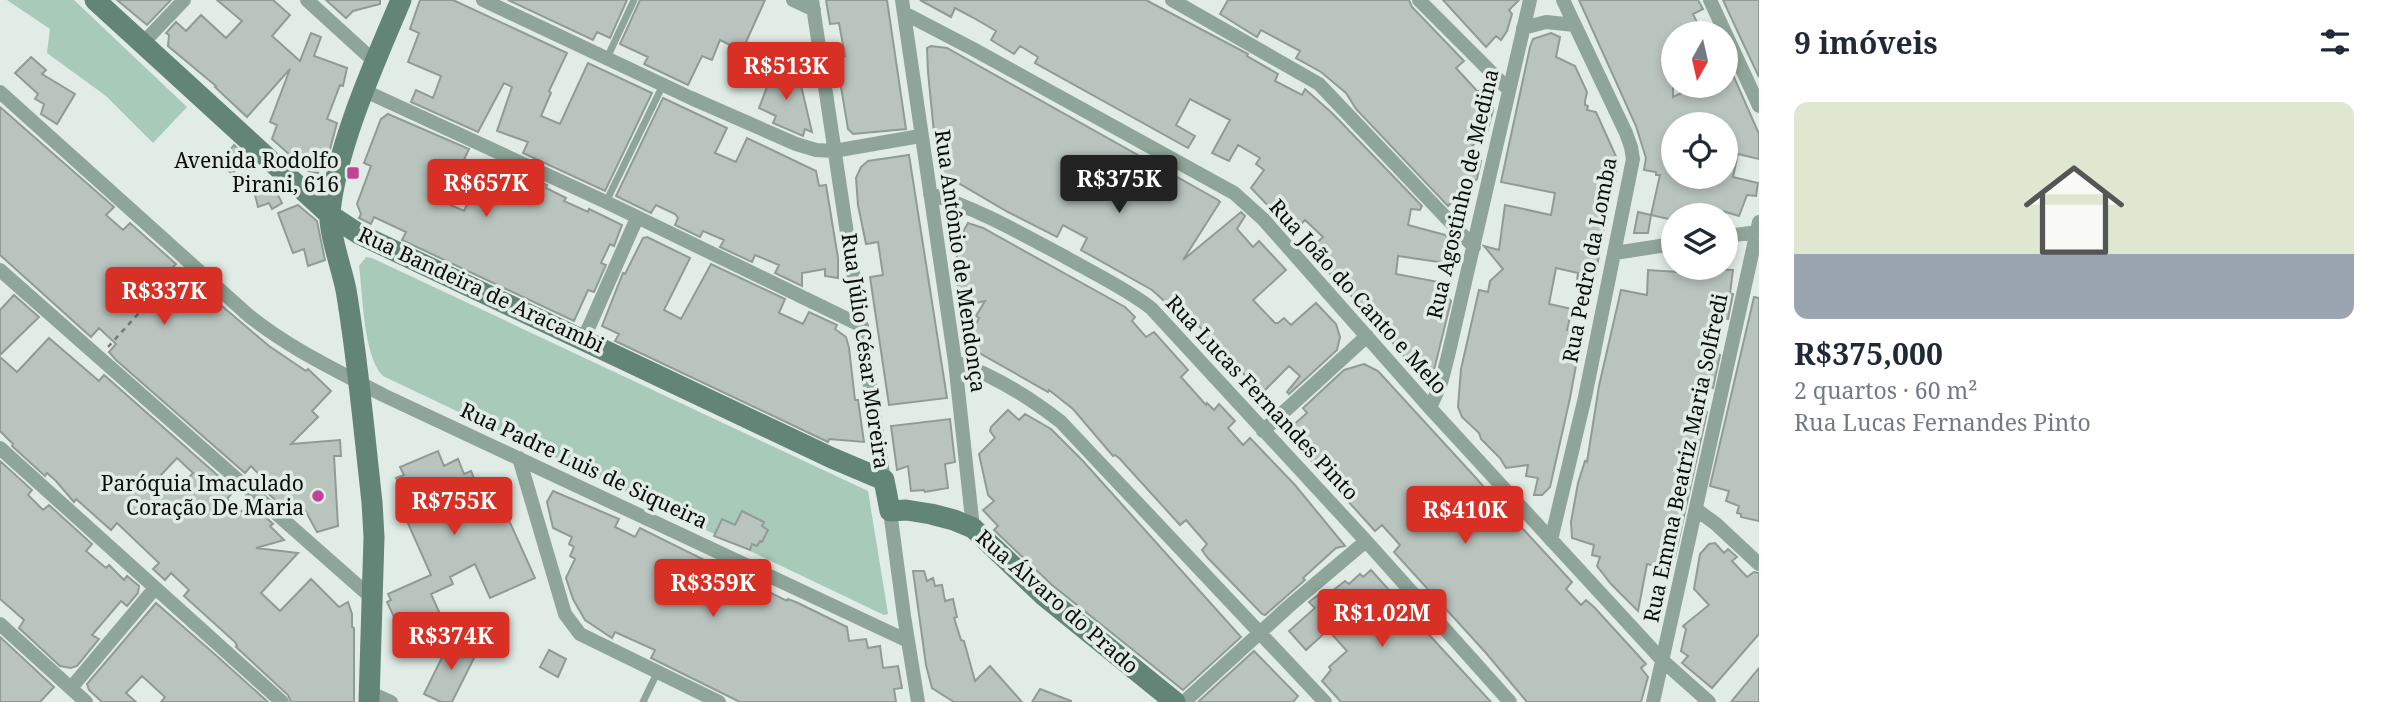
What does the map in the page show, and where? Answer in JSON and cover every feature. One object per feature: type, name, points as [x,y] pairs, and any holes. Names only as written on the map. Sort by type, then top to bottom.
[{"type":"main road","name":"Rua Bandeira de Aracambi","points":[[95,0],[330,215],[387,249],[884,480]]},
{"type":"main road","points":[[369,697],[372,502],[346,291],[330,215],[339,171],[365,91],[401,0]]},
{"type":"main road","name":"Rua Júlio César Moreira","points":[[884,480],[890,511]]},
{"type":"main road","name":"Rua Álvaro do Prado","points":[[890,511],[906,510],[932,514],[973,528],[1043,595],[1175,702]]},
{"type":"street","points":[[142,44],[184,0]]},
{"type":"street","points":[[307,0],[375,62]]},
{"type":"street","points":[[483,0],[796,144],[816,150],[834,151],[920,136]]},
{"type":"street","points":[[793,0],[813,5]]},
{"type":"street","points":[[1172,0],[1319,84],[1474,247]]},
{"type":"street","points":[[1419,0],[1508,89]]},
{"type":"street","name":"Rua Agostinho de Medina","points":[[1430,408],[1441,383],[1448,356],[1530,0]]},
{"type":"street","name":"Rua Pedro da Lomba","points":[[1551,540],[1615,253],[1633,159],[1631,146],[1563,0]]},
{"type":"street","points":[[1710,0],[1759,106]]},
{"type":"street","name":"Rua Júlio César Moreira","points":[[813,5],[884,480]]},
{"type":"street","name":"Rua Antônio de Mendonça","points":[[903,7],[955,362],[973,528]]},
{"type":"street","name":"Rua João do Canto e Melo","points":[[903,7],[1234,193],[1262,219],[1430,408],[1663,662],[1709,702]]},
{"type":"street","points":[[1522,29],[1546,22],[1575,25]]},
{"type":"street","points":[[365,91],[606,202],[862,326]]},
{"type":"street","name":"Rua Padre Luis de Siqueira","points":[[0,92],[270,332],[311,358],[908,641]]},
{"type":"street","name":"Rua Lucas Fernandes Pinto","points":[[930,194],[985,214],[1150,308],[1366,541],[1510,702]]},
{"type":"street","points":[[583,338],[637,218]]},
{"type":"street","points":[[1738,233],[1758,229]]},
{"type":"street","name":"Rua Emma Beatriz Maria Solfredi","points":[[1653,702],[1758,229]]},
{"type":"street","points":[[1615,253],[1661,246]]},
{"type":"street","points":[[0,270],[372,598]]},
{"type":"street","points":[[1263,431],[1367,336]]},
{"type":"street","points":[[955,362],[1031,399],[1061,422],[1325,702]]},
{"type":"street","points":[[0,448],[282,702]]},
{"type":"street","points":[[519,458],[565,614],[580,634],[719,702]]},
{"type":"street","points":[[1697,510],[1759,564]]},
{"type":"street","name":"Rua Júlio César Moreira","points":[[890,511],[908,641],[921,700]]},
{"type":"street","points":[[1184,702],[1366,541]]},
{"type":"street","points":[[71,688],[155,588]]},
{"type":"street","points":[[0,624],[86,702]]},
{"type":"street","points":[[369,697],[390,702]]},
{"type":"lane","points":[[607,58],[634,0]]},
{"type":"lane","points":[[606,202],[663,85]]},
{"type":"lane","points":[[643,702],[657,673]]},
{"type":"path","points":[[98,358],[188,259]]},
{"type":"green space","points":[[7,0],[74,0],[187,107],[153,143],[106,96],[47,53],[50,29]]},
{"type":"green space","points":[[366,257],[868,491],[888,614],[884,615],[383,376],[371,354],[365,324],[359,266]]},
{"type":"building","points":[[117,0],[171,0],[147,25]]},
{"type":"building","points":[[217,0],[273,0],[290,15],[272,36],[300,61],[311,33],[321,37],[314,56],[347,68],[343,86],[340,85],[327,119],[337,123],[327,160],[323,159],[318,173],[308,171],[272,139],[277,125],[270,122],[290,69],[247,117],[216,86],[168,46],[169,35],[166,33],[176,22],[186,31],[201,15],[226,38],[242,21]]},
{"type":"building","points":[[326,0],[380,0],[380,4],[353,11],[346,18]]},
{"type":"building","points":[[420,0],[453,0],[567,53],[549,91],[551,93],[541,116],[560,124],[588,63],[652,93],[605,191],[523,153],[528,142],[497,131],[512,87],[504,83],[478,132],[411,102],[416,90],[433,98],[441,76],[408,62],[419,33],[410,29]]},
{"type":"building","points":[[508,0],[627,0],[610,38],[597,32],[593,40]]},
{"type":"building","points":[[640,0],[765,0],[742,51],[720,40],[712,60],[702,56],[688,85],[644,64],[648,57],[620,44]]},
{"type":"building","points":[[826,0],[887,0],[906,129],[853,134],[848,129],[836,57],[845,56],[839,23],[830,24]]},
{"type":"building","points":[[920,0],[1146,0],[1248,54],[1247,56],[1278,74],[1275,81],[1302,95],[1305,89],[1332,113],[1422,206],[1420,210],[1411,209],[1408,225],[1445,235],[1452,241],[1455,251],[1445,263],[1398,256],[1396,274],[1449,284],[1441,291],[1451,301],[1434,370],[1431,374],[1424,374],[1412,366],[1366,311],[1308,251],[1323,237],[1305,220],[1300,225],[1287,212],[1280,218],[1251,188],[1264,170],[1256,164],[1260,158],[1238,145],[1229,161],[1212,153],[1230,120],[1190,99],[1176,125],[1195,136],[1188,148],[1035,63],[1038,57],[1020,46],[1014,54],[991,40],[996,31],[972,17],[955,8],[951,17]]},
{"type":"building","points":[[1228,0],[1409,0],[1412,7],[1464,61],[1456,68],[1478,92],[1485,85],[1493,94],[1493,110],[1487,132],[1469,149],[1481,161],[1477,179],[1448,206],[1356,109],[1346,93],[1321,72],[1296,58],[1300,51],[1261,30],[1257,37],[1220,14]]},
{"type":"building","points":[[1443,0],[1519,0],[1509,10],[1512,14],[1501,40],[1496,36],[1486,47]]},
{"type":"building","points":[[1579,0],[1698,0],[1703,9],[1693,14],[1696,21],[1661,21],[1661,98],[1738,98],[1738,86],[1759,134],[1759,159],[1738,154],[1738,112],[1661,112],[1661,189],[1738,189],[1738,178],[1758,183],[1756,196],[1747,195],[1739,216],[1738,203],[1661,203],[1661,217],[1651,215],[1660,175],[1644,170],[1646,158],[1636,126]]},
{"type":"building","points":[[1723,0],[1759,0],[1759,77],[1738,32],[1738,21],[1733,21]]},
{"type":"building","points":[[1551,33],[1560,37],[1556,57],[1575,66],[1587,92],[1587,110],[1596,112],[1618,161],[1614,183],[1605,181],[1599,214],[1607,215],[1592,291],[1576,288],[1578,273],[1556,268],[1549,304],[1572,309],[1567,330],[1582,333],[1550,487],[1542,495],[1534,495],[1538,478],[1526,476],[1528,465],[1506,468],[1479,433],[1462,417],[1458,407],[1461,369],[1479,290],[1488,292],[1490,281],[1503,269],[1484,246],[1499,250],[1505,205],[1551,215],[1555,193],[1501,182],[1530,47],[1533,39]]},
{"type":"building","points":[[927,48],[947,48],[1218,200],[1220,202],[1183,260],[1241,212],[1245,216],[1237,229],[1253,247],[1259,241],[1286,270],[1253,300],[1275,323],[1284,318],[1291,325],[1316,303],[1336,324],[1340,337],[1337,350],[1289,394],[1287,392],[1300,376],[1289,366],[1256,399],[1246,389],[1251,384],[1235,362],[1215,340],[1207,346],[1200,338],[1205,333],[1178,302],[1171,307],[1152,290],[1081,250],[1087,238],[1063,225],[1057,237],[943,174],[935,143],[928,72]]},
{"type":"building","points":[[31,57],[46,70],[42,74],[75,94],[57,124],[41,114],[44,104],[35,99],[38,94],[15,73]]},
{"type":"building","points":[[775,66],[799,77],[812,132],[805,129],[803,136],[773,123],[776,116],[759,108]]},
{"type":"building","points":[[663,98],[727,128],[715,153],[736,162],[747,138],[816,171],[819,186],[826,185],[838,258],[838,278],[825,276],[825,269],[802,273],[802,286],[775,273],[779,265],[755,255],[752,262],[720,247],[724,240],[703,231],[700,237],[675,225],[678,218],[675,214],[656,205],[651,213],[616,196]]},
{"type":"building","points":[[0,107],[114,207],[106,215],[123,230],[130,223],[176,264],[159,282],[177,299],[182,293],[192,302],[203,290],[269,346],[306,371],[308,369],[331,391],[312,411],[318,417],[291,444],[340,440],[341,456],[334,456],[338,526],[317,532],[305,510],[296,515],[291,507],[287,510],[264,490],[269,485],[251,466],[245,473],[116,360],[109,352],[116,344],[99,328],[91,337],[0,255]]},
{"type":"building","points":[[388,114],[469,149],[444,202],[464,211],[488,160],[547,185],[546,188],[566,198],[564,201],[588,212],[589,209],[622,225],[614,246],[610,244],[601,263],[606,265],[594,292],[588,290],[574,321],[402,240],[406,232],[374,217],[371,224],[359,218],[361,214],[357,204],[371,166],[364,163],[381,119]]},
{"type":"building","points":[[234,145],[250,160],[242,169],[239,166],[232,174],[220,163]]},
{"type":"building","points":[[909,155],[947,398],[889,405],[870,277],[883,275],[878,242],[866,244],[856,178],[861,167],[868,161]]},
{"type":"building","points":[[274,187],[282,203],[272,209],[269,203],[258,207],[255,195]]},
{"type":"building","points":[[298,205],[317,221],[325,260],[308,266],[304,249],[293,253],[278,213]]},
{"type":"building","points":[[1638,212],[1651,215],[1648,233],[1634,233]]},
{"type":"building","points":[[968,223],[983,228],[1125,307],[1135,317],[1132,321],[1146,337],[1154,332],[1188,370],[1181,377],[1206,405],[1207,403],[1214,410],[1219,404],[1235,421],[1228,428],[1243,445],[1250,438],[1295,485],[1345,546],[1336,548],[1303,578],[1305,580],[1265,615],[1262,614],[1207,557],[1202,550],[1207,544],[1186,520],[1180,525],[1120,459],[1113,456],[1073,409],[1049,390],[1048,392],[974,350],[968,339],[985,301],[962,306],[953,263],[962,248],[956,244]]},
{"type":"building","points":[[647,237],[690,258],[664,310],[681,319],[711,264],[785,299],[779,313],[803,324],[809,312],[837,325],[835,329],[846,337],[849,348],[855,400],[858,400],[864,442],[829,439],[828,442],[615,341],[619,334],[602,326],[623,273],[625,274],[643,238]]},
{"type":"building","points":[[1648,270],[1661,271],[1661,280],[1732,280],[1730,294],[1733,294],[1728,319],[1721,318],[1714,353],[1720,355],[1713,388],[1706,386],[1701,411],[1707,412],[1675,557],[1670,556],[1667,568],[1647,564],[1638,611],[1597,566],[1600,557],[1592,555],[1594,545],[1572,538],[1571,522],[1578,483],[1585,461],[1587,462],[1599,386],[1621,290],[1647,295]]},
{"type":"building","points":[[14,295],[39,317],[0,355],[0,310]]},
{"type":"building","points":[[1754,297],[1759,298],[1759,521],[1741,517],[1741,514],[1737,513],[1739,506],[1726,501],[1729,491],[1710,486]]},
{"type":"building","points":[[49,338],[99,381],[104,375],[232,488],[230,489],[233,492],[227,499],[245,514],[252,505],[273,524],[270,526],[284,540],[256,548],[298,553],[261,593],[280,611],[311,579],[339,607],[348,602],[354,628],[354,702],[291,702],[288,695],[236,647],[235,642],[184,596],[189,590],[171,573],[165,580],[153,569],[159,563],[117,523],[111,530],[76,499],[74,502],[56,481],[47,473],[45,476],[12,446],[0,431],[0,357],[17,372]],"holes":[[[177,458],[193,473],[176,491],[160,476]]]},
{"type":"building","points":[[1364,364],[1378,371],[1476,478],[1483,486],[1476,493],[1491,509],[1499,503],[1572,582],[1566,589],[1581,605],[1586,600],[1594,607],[1646,664],[1641,668],[1648,677],[1641,702],[1527,702],[1394,552],[1400,545],[1382,525],[1375,531],[1307,456],[1312,451],[1291,427],[1307,413],[1303,408],[1344,370]]},
{"type":"building","points":[[1008,410],[1019,420],[1025,414],[1051,429],[1241,637],[1183,690],[1052,585],[994,530],[998,526],[983,510],[994,501],[988,495],[979,454],[995,438],[990,431],[991,427]]},
{"type":"building","points":[[950,419],[955,462],[945,464],[948,488],[925,492],[911,491],[908,466],[897,470],[891,426]]},
{"type":"building","points":[[438,451],[444,466],[458,459],[464,474],[471,471],[477,485],[485,482],[502,521],[508,518],[535,578],[490,598],[475,564],[450,577],[453,584],[431,594],[440,614],[401,632],[387,602],[391,600],[388,594],[431,575],[399,503],[406,500],[396,478],[404,475],[400,467]]},
{"type":"building","points":[[0,461],[32,490],[28,495],[43,510],[49,505],[92,544],[86,551],[106,568],[109,565],[124,580],[127,576],[139,586],[138,593],[127,606],[121,601],[92,635],[99,639],[77,666],[60,666],[19,628],[24,620],[0,599]]},
{"type":"building","points":[[553,491],[619,519],[615,527],[635,537],[640,528],[787,601],[788,599],[798,603],[847,627],[849,641],[866,639],[868,648],[880,646],[883,668],[898,666],[902,688],[894,689],[896,702],[740,702],[651,658],[655,650],[615,632],[612,638],[585,620],[573,599],[566,578],[575,559],[570,556],[574,547],[569,544],[572,537],[553,528],[547,502]]},
{"type":"building","points":[[742,511],[764,522],[762,526],[768,530],[762,542],[757,546],[752,544],[750,550],[714,536],[722,519],[735,525]]},
{"type":"building","points":[[1715,543],[1724,553],[1728,549],[1737,557],[1732,561],[1747,577],[1754,572],[1759,573],[1759,634],[1712,688],[1682,663],[1688,656],[1681,651],[1686,629],[1683,626],[1709,605],[1694,589],[1700,554],[1709,544]]},
{"type":"building","points":[[1371,570],[1491,702],[1341,702],[1322,681],[1331,670],[1329,667],[1347,651],[1328,630],[1306,650],[1289,631],[1315,608],[1309,602],[1318,595],[1322,599],[1345,581],[1349,584],[1360,574],[1363,577]]},
{"type":"building","points":[[913,571],[924,571],[927,581],[933,578],[935,586],[942,585],[945,601],[953,599],[957,617],[954,618],[961,640],[964,641],[975,681],[990,666],[1022,702],[954,702],[932,688],[926,665]]},
{"type":"building","points":[[156,603],[268,702],[161,702],[165,697],[142,676],[126,693],[136,702],[102,702],[89,690],[87,684]]},
{"type":"building","points":[[0,637],[54,687],[40,702],[0,702]]},
{"type":"building","points":[[451,639],[477,652],[452,702],[441,702],[424,694]]},
{"type":"building","points":[[549,650],[566,659],[558,677],[540,667]]},
{"type":"building","points":[[1254,651],[1298,696],[1293,702],[1198,702]]},
{"type":"building","points":[[1759,668],[1759,702],[1731,702]]},
{"type":"building","points":[[1040,689],[1071,701],[1071,702],[1032,702]]},
{"type":"place","name":"Avenida Rodolfo Pirani, 616","points":[[353,173]]},
{"type":"place","name":"Paróquia Imaculado Coração De Maria","points":[[318,496]]}]
